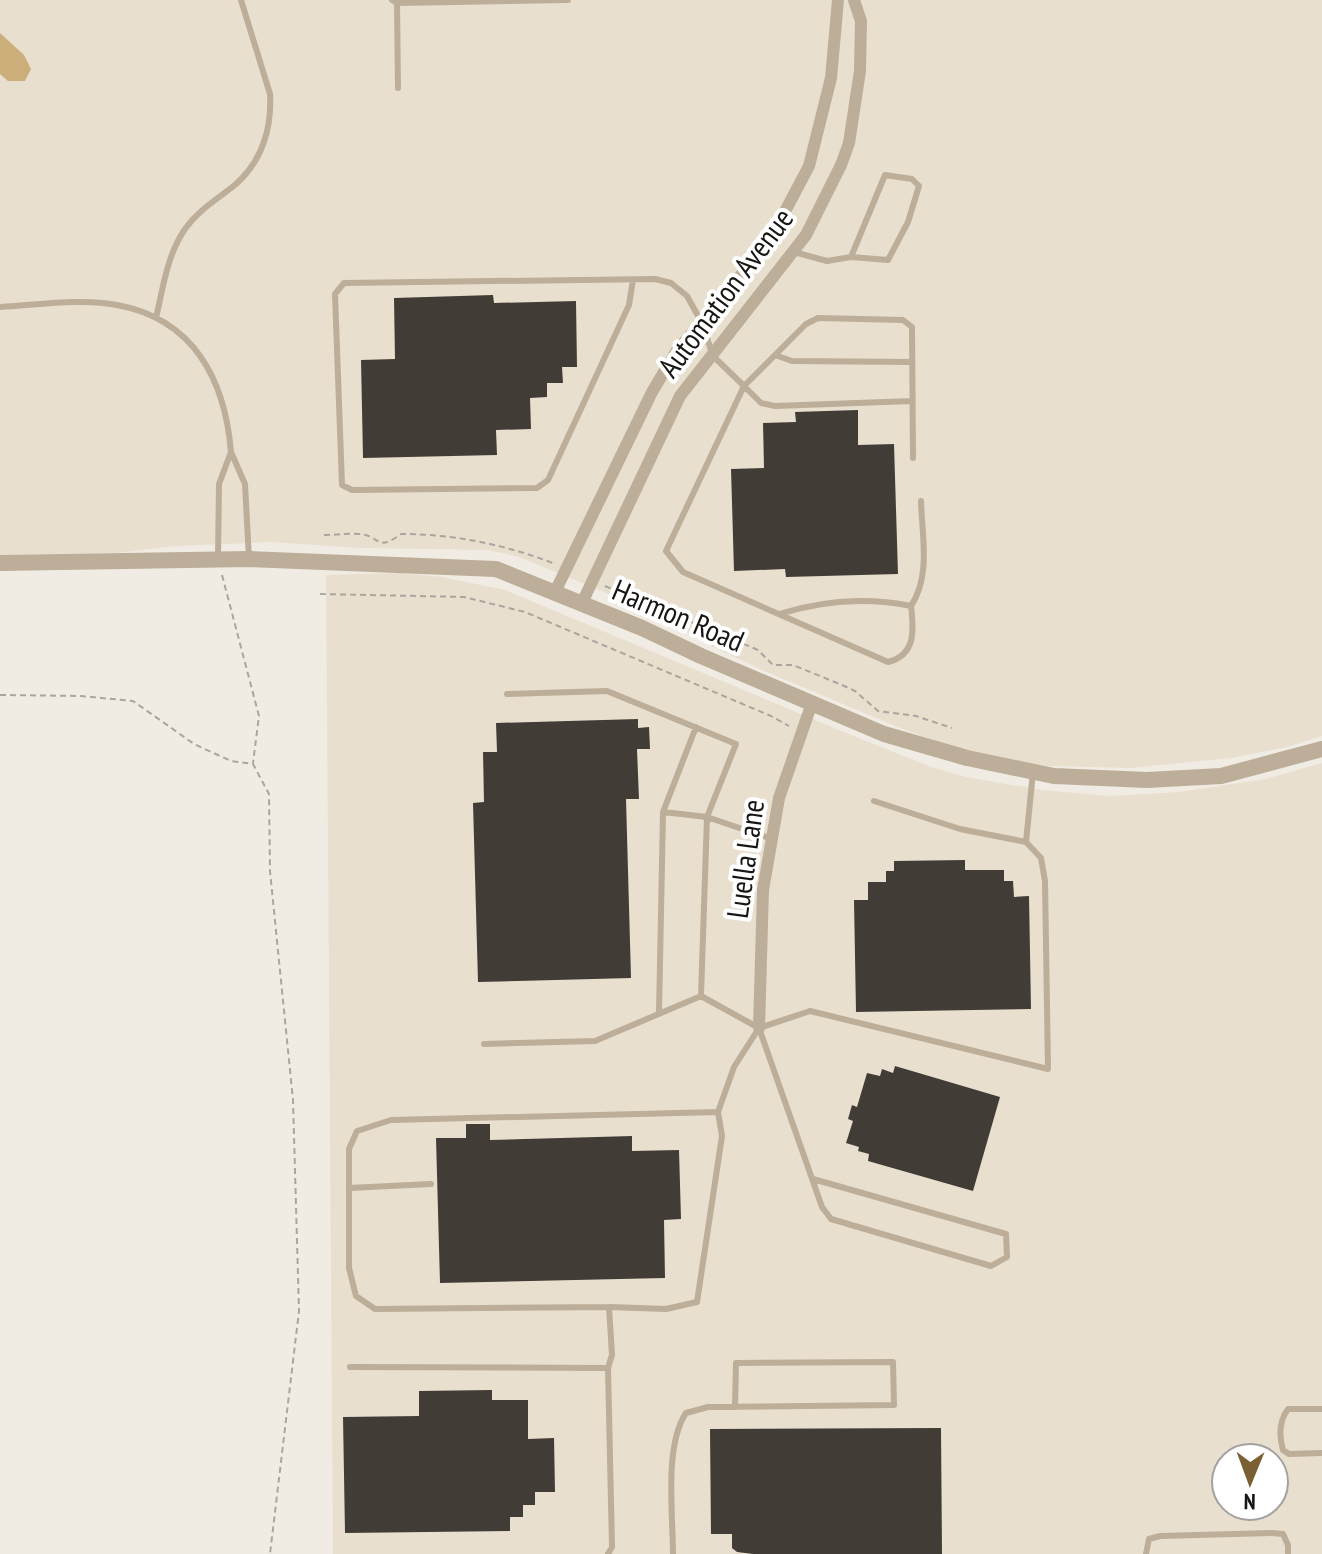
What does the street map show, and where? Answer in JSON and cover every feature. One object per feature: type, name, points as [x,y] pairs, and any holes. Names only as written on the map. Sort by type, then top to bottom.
[{"type":"street","name":"Automation Avenue","points":[[554,594],[652,392],[676,352],[753,261],[782,217],[809,166],[831,78],[838,0]]},
{"type":"street","name":"Automation Avenue","points":[[581,605],[680,396],[794,252],[821,208],[849,143],[860,71],[861,21],[854,0]]},
{"type":"street","name":"Harmon Road","points":[[0,563],[249,559],[496,569],[642,628],[884,734],[967,758],[1054,776],[1147,780],[1221,776],[1322,749]]},
{"type":"street","name":"Luella Lane","points":[[759,1028],[763,890],[779,798],[812,703]]},
{"type":"lane","points":[[156,318],[169,262],[184,230],[206,205],[247,173],[261,151],[267,134],[270,94],[241,0]]},
{"type":"lane","points":[[398,88],[395,1],[568,0]]},
{"type":"lane","points":[[794,252],[827,261],[851,257],[888,260],[908,222],[919,186],[912,179],[885,175],[851,257]]},
{"type":"lane","points":[[633,280],[629,305],[548,480],[537,488],[352,490],[342,485],[335,294],[344,283],[655,279],[671,283],[687,296],[702,323],[713,356],[761,403],[775,406],[912,401]]},
{"type":"lane","points":[[0,307],[94,303],[135,309],[156,318],[188,341],[213,375],[226,410],[231,452],[245,484],[249,559]]},
{"type":"lane","points":[[913,458],[912,327],[903,320],[818,318],[806,324],[744,386],[666,551],[683,572],[888,662],[899,659],[910,648],[913,626],[911,606],[920,592],[923,577],[921,501]]},
{"type":"lane","points":[[775,355],[792,361],[912,362]]},
{"type":"lane","points":[[218,559],[219,484],[231,452]]},
{"type":"lane","points":[[779,614],[810,604],[883,600],[911,606]]},
{"type":"lane","points":[[507,694],[607,691],[736,744],[707,817],[701,996]]},
{"type":"lane","points":[[659,1013],[663,812],[696,727]]},
{"type":"lane","points":[[1026,842],[1033,771]]},
{"type":"lane","points":[[718,1112],[391,1120],[357,1131],[349,1149],[349,1268],[356,1296],[375,1309],[666,1309],[697,1302],[722,1136],[718,1112],[734,1067],[759,1028],[810,1011],[1048,1069],[1045,881],[1041,858],[1026,842],[960,829],[874,801]]},
{"type":"lane","points":[[663,812],[707,817],[772,839]]},
{"type":"lane","points":[[484,1044],[595,1041],[701,996]]},
{"type":"lane","points":[[701,996],[759,1028],[822,1207],[831,1219],[991,1266],[1007,1257],[1006,1234],[813,1179]]},
{"type":"lane","points":[[349,1188],[431,1184]]},
{"type":"lane","points":[[608,1554],[612,1547],[609,1307]]},
{"type":"lane","points":[[673,1554],[673,1443],[679,1423],[686,1413],[708,1407],[735,1407],[894,1405],[893,1362],[736,1363],[735,1407]]},
{"type":"lane","points":[[350,1367],[608,1368]]},
{"type":"lane","points":[[1322,1409],[1288,1409],[1282,1417],[1281,1435],[1283,1450],[1289,1454],[1322,1453]]},
{"type":"lane","points":[[1146,1554],[1149,1539],[1160,1536],[1272,1533],[1283,1534],[1288,1554]]},
{"type":"path","points":[[218,559],[259,716],[253,764],[269,794],[270,871],[293,1100],[299,1311],[270,1554]]},
{"type":"path","points":[[320,594],[464,597],[525,612],[802,732]]},
{"type":"path","points":[[0,695],[81,696],[133,701],[194,744],[231,761],[253,764]]},
{"type":"shaded area","points":[[0,0],[1322,0],[1322,736],[1287,747],[1231,758],[1130,768],[1047,766],[966,752],[769,673],[713,647],[650,611],[519,557],[488,550],[360,548],[272,542],[176,546],[116,553],[0,555]]},
{"type":"shaded area","points":[[0,33],[24,55],[31,69],[25,81],[8,81],[0,74]]},
{"type":"shaded area","points":[[401,573],[442,577],[505,590],[856,737],[931,767],[966,777],[1042,790],[1110,796],[1179,792],[1266,779],[1322,763],[1322,1554],[333,1554],[326,575]]},
{"type":"building","points":[[493,295],[494,303],[576,301],[577,367],[562,367],[563,383],[547,383],[547,397],[530,398],[531,429],[496,430],[497,455],[363,458],[361,360],[395,359],[394,298]]},
{"type":"building","points":[[858,410],[858,445],[894,444],[898,574],[786,577],[785,569],[734,571],[731,469],[764,468],[763,423],[796,422],[795,412]]},
{"type":"building","points":[[638,719],[638,728],[649,727],[650,749],[637,749],[639,799],[626,799],[631,978],[478,982],[473,803],[484,802],[483,752],[497,752],[496,723]]},
{"type":"building","points":[[965,860],[965,870],[1004,870],[1004,881],[1013,881],[1014,897],[1029,896],[1031,1009],[856,1012],[854,900],[868,900],[868,882],[886,882],[886,871],[894,871],[894,861]]},
{"type":"building","points":[[895,1066],[1000,1097],[973,1191],[868,1161],[869,1154],[846,1143],[853,1121],[848,1119],[852,1105],[857,1107],[867,1073],[880,1076],[882,1069],[893,1073]]},
{"type":"building","points":[[466,1124],[490,1124],[490,1140],[632,1136],[632,1151],[679,1150],[681,1219],[664,1220],[665,1278],[440,1283],[436,1138],[466,1138]]},
{"type":"building","points":[[492,1390],[492,1400],[528,1400],[528,1439],[554,1438],[555,1492],[535,1492],[535,1505],[523,1505],[523,1517],[510,1517],[510,1531],[345,1533],[343,1417],[419,1416],[419,1391]]},
{"type":"building","points":[[941,1428],[942,1554],[753,1554],[737,1552],[732,1548],[732,1534],[711,1534],[710,1429]]}]
